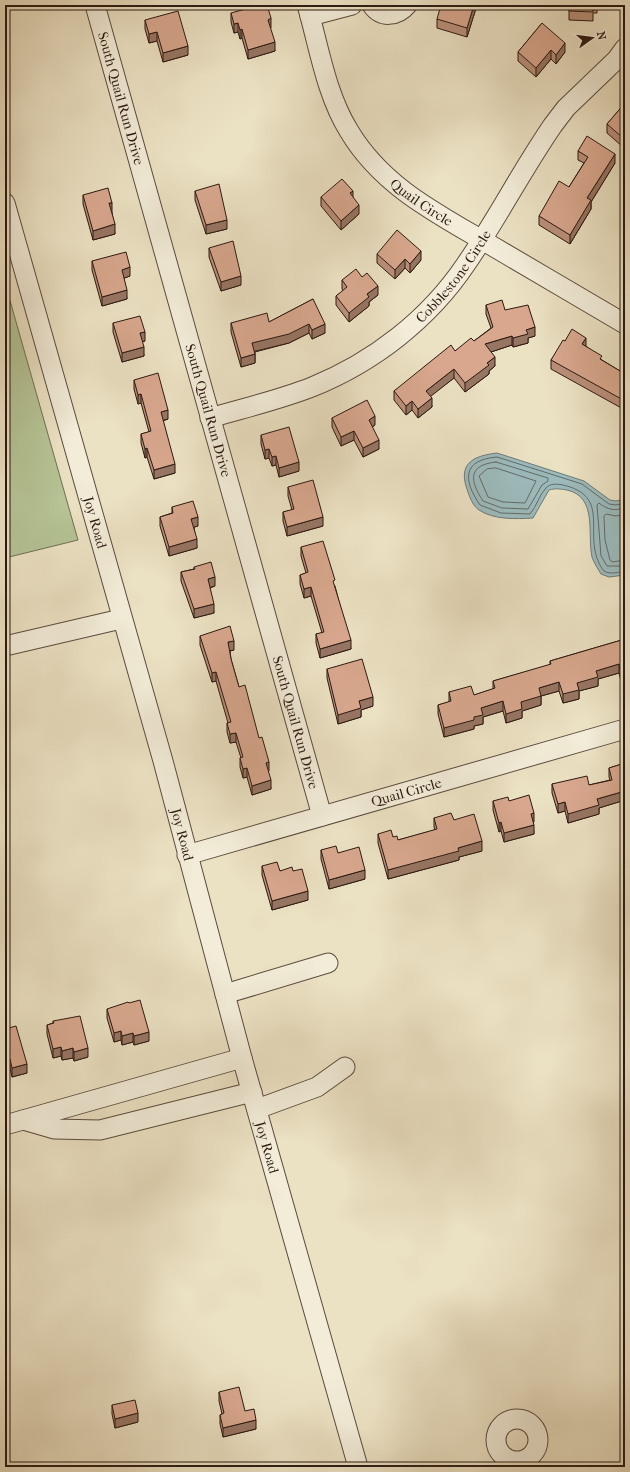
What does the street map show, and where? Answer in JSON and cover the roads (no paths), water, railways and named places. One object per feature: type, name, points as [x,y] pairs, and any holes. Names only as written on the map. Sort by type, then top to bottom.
[{"type":"street","name":"South Quail Run Drive","points":[[95,5],[322,816]]},
{"type":"street","points":[[308,10],[352,5]]},
{"type":"street","points":[[372,5],[378,11],[390,15],[397,14],[407,5]]},
{"type":"street","name":"Quail Circle","points":[[308,10],[336,105],[348,131],[364,154],[383,175],[405,194],[625,324]]},
{"type":"street","name":"Cobblestone Circle","points":[[210,418],[312,387],[345,372],[376,353],[405,331],[432,306],[466,264],[553,125],[576,98],[616,59],[625,48]]},
{"type":"street","name":"Joy Road","points":[[5,203],[121,619],[163,761],[242,1058],[358,1467]]},
{"type":"street","points":[[5,646],[121,619]]},
{"type":"street","name":"Quail Circle","points":[[187,855],[625,729]]},
{"type":"street","points":[[225,994],[328,963]]},
{"type":"street","points":[[5,1125],[242,1058]]},
{"type":"street","points":[[23,1120],[54,1129],[100,1130],[254,1101],[317,1087],[345,1067]]},
{"type":"water","points":[[497,453],[584,481],[610,500],[616,501],[625,499],[625,575],[609,577],[601,574],[597,568],[592,557],[587,508],[583,500],[577,494],[562,489],[549,490],[533,518],[512,519],[491,516],[479,510],[473,504],[465,482],[464,475],[466,468],[469,463],[480,456]]}]
